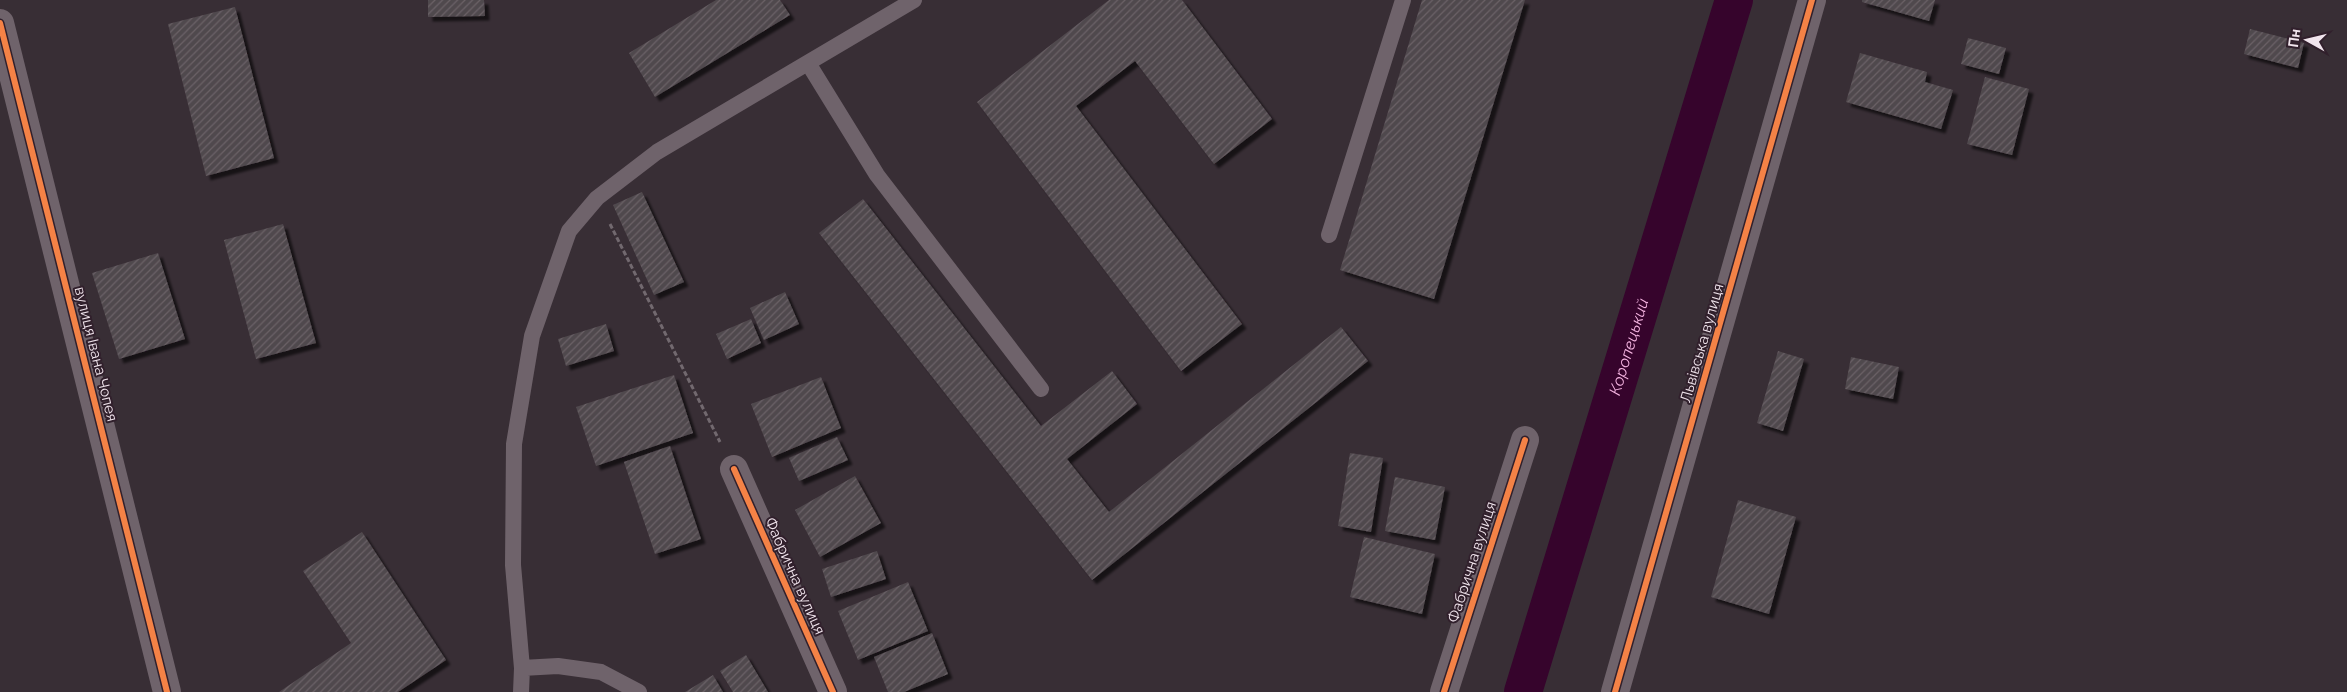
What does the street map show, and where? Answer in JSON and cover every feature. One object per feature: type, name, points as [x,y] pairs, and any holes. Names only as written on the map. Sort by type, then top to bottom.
[{"type":"street","name":"Львівська вулиця","points":[[1615,692],[1812,0]]},
{"type":"street","name":"вулиця Івана Чопея","points":[[0,23],[167,692]]},
{"type":"street","name":"Фабрична вулиця","points":[[1444,692],[1525,440]]},
{"type":"street","name":"Фабрична вулиця","points":[[734,470],[833,692]]},
{"type":"lane","points":[[521,692],[522,668],[513,565],[514,444],[532,336],[569,231],[596,198],[657,152],[914,0]]},
{"type":"lane","points":[[1329,235],[1403,0]]},
{"type":"lane","points":[[808,62],[877,175],[1041,389]]},
{"type":"lane","points":[[522,668],[558,666],[601,672],[639,692]]},
{"type":"path","points":[[596,198],[734,470]]},
{"type":"building","points":[[428,0],[484,0],[485,16],[428,17]]},
{"type":"building","points":[[716,0],[780,0],[790,15],[655,97],[629,53]]},
{"type":"building","points":[[1109,0],[1182,0],[1272,119],[1214,164],[1135,61],[1076,106],[1242,324],[1181,371],[977,102]]},
{"type":"building","points":[[1422,0],[1525,0],[1434,299],[1340,270]]},
{"type":"building","points":[[1862,0],[1935,0],[1929,21],[1862,2]]},
{"type":"building","points":[[235,7],[274,158],[206,176],[168,24]]},
{"type":"building","points":[[2250,29],[2304,43],[2298,68],[2244,54]]},
{"type":"building","points":[[1968,38],[2006,48],[1999,74],[1961,64]]},
{"type":"building","points":[[1860,53],[1927,72],[1925,82],[1953,90],[1941,129],[1846,102]]},
{"type":"building","points":[[1985,77],[2029,89],[2012,155],[1967,144]]},
{"type":"building","points":[[642,192],[684,282],[654,295],[613,205]]},
{"type":"building","points":[[863,199],[1041,426],[1112,371],[1137,404],[1067,459],[1109,512],[1341,327],[1368,361],[1092,580],[819,233]]},
{"type":"building","points":[[283,224],[316,343],[256,359],[224,240]]},
{"type":"building","points":[[158,253],[185,339],[119,359],[92,273]]},
{"type":"building","points":[[785,292],[799,324],[764,340],[750,308]]},
{"type":"building","points":[[751,319],[761,343],[727,359],[716,334]]},
{"type":"building","points":[[606,324],[614,351],[566,366],[558,339]]},
{"type":"building","points":[[1778,351],[1804,359],[1783,431],[1757,423]]},
{"type":"building","points":[[1851,357],[1899,367],[1893,399],[1845,389]]},
{"type":"building","points":[[674,375],[693,433],[596,466],[576,407]]},
{"type":"building","points":[[821,377],[841,428],[772,457],[751,404]]},
{"type":"building","points":[[837,437],[848,460],[799,481],[789,458]]},
{"type":"building","points":[[670,446],[701,539],[655,554],[624,462]]},
{"type":"building","points":[[1350,453],[1383,458],[1371,532],[1338,526]]},
{"type":"building","points":[[855,476],[881,523],[820,557],[795,510]]},
{"type":"building","points":[[1395,477],[1445,487],[1435,540],[1385,531]]},
{"type":"building","points":[[1738,500],[1796,517],[1769,614],[1711,597]]},
{"type":"building","points":[[362,532],[446,660],[398,692],[279,692],[351,643],[303,571]]},
{"type":"building","points":[[1364,537],[1435,554],[1422,614],[1350,597]]},
{"type":"building","points":[[877,551],[886,579],[831,597],[822,569]]},
{"type":"building","points":[[908,582],[928,631],[858,660],[838,611]]},
{"type":"building","points":[[932,633],[948,674],[904,692],[888,692],[874,657]]},
{"type":"building","points":[[746,655],[768,692],[733,692],[720,671]]},
{"type":"building","points":[[713,675],[723,692],[685,692]]},
{"type":"waterway","name":"Коропецький","points":[[1523,692],[1734,0]]},
{"type":"cycle path","points":[[1615,692],[1812,0]]},
{"type":"cycle path","points":[[0,23],[167,692]]},
{"type":"cycle path","points":[[1444,692],[1525,440]]},
{"type":"cycle path","points":[[734,469],[833,692]]}]
